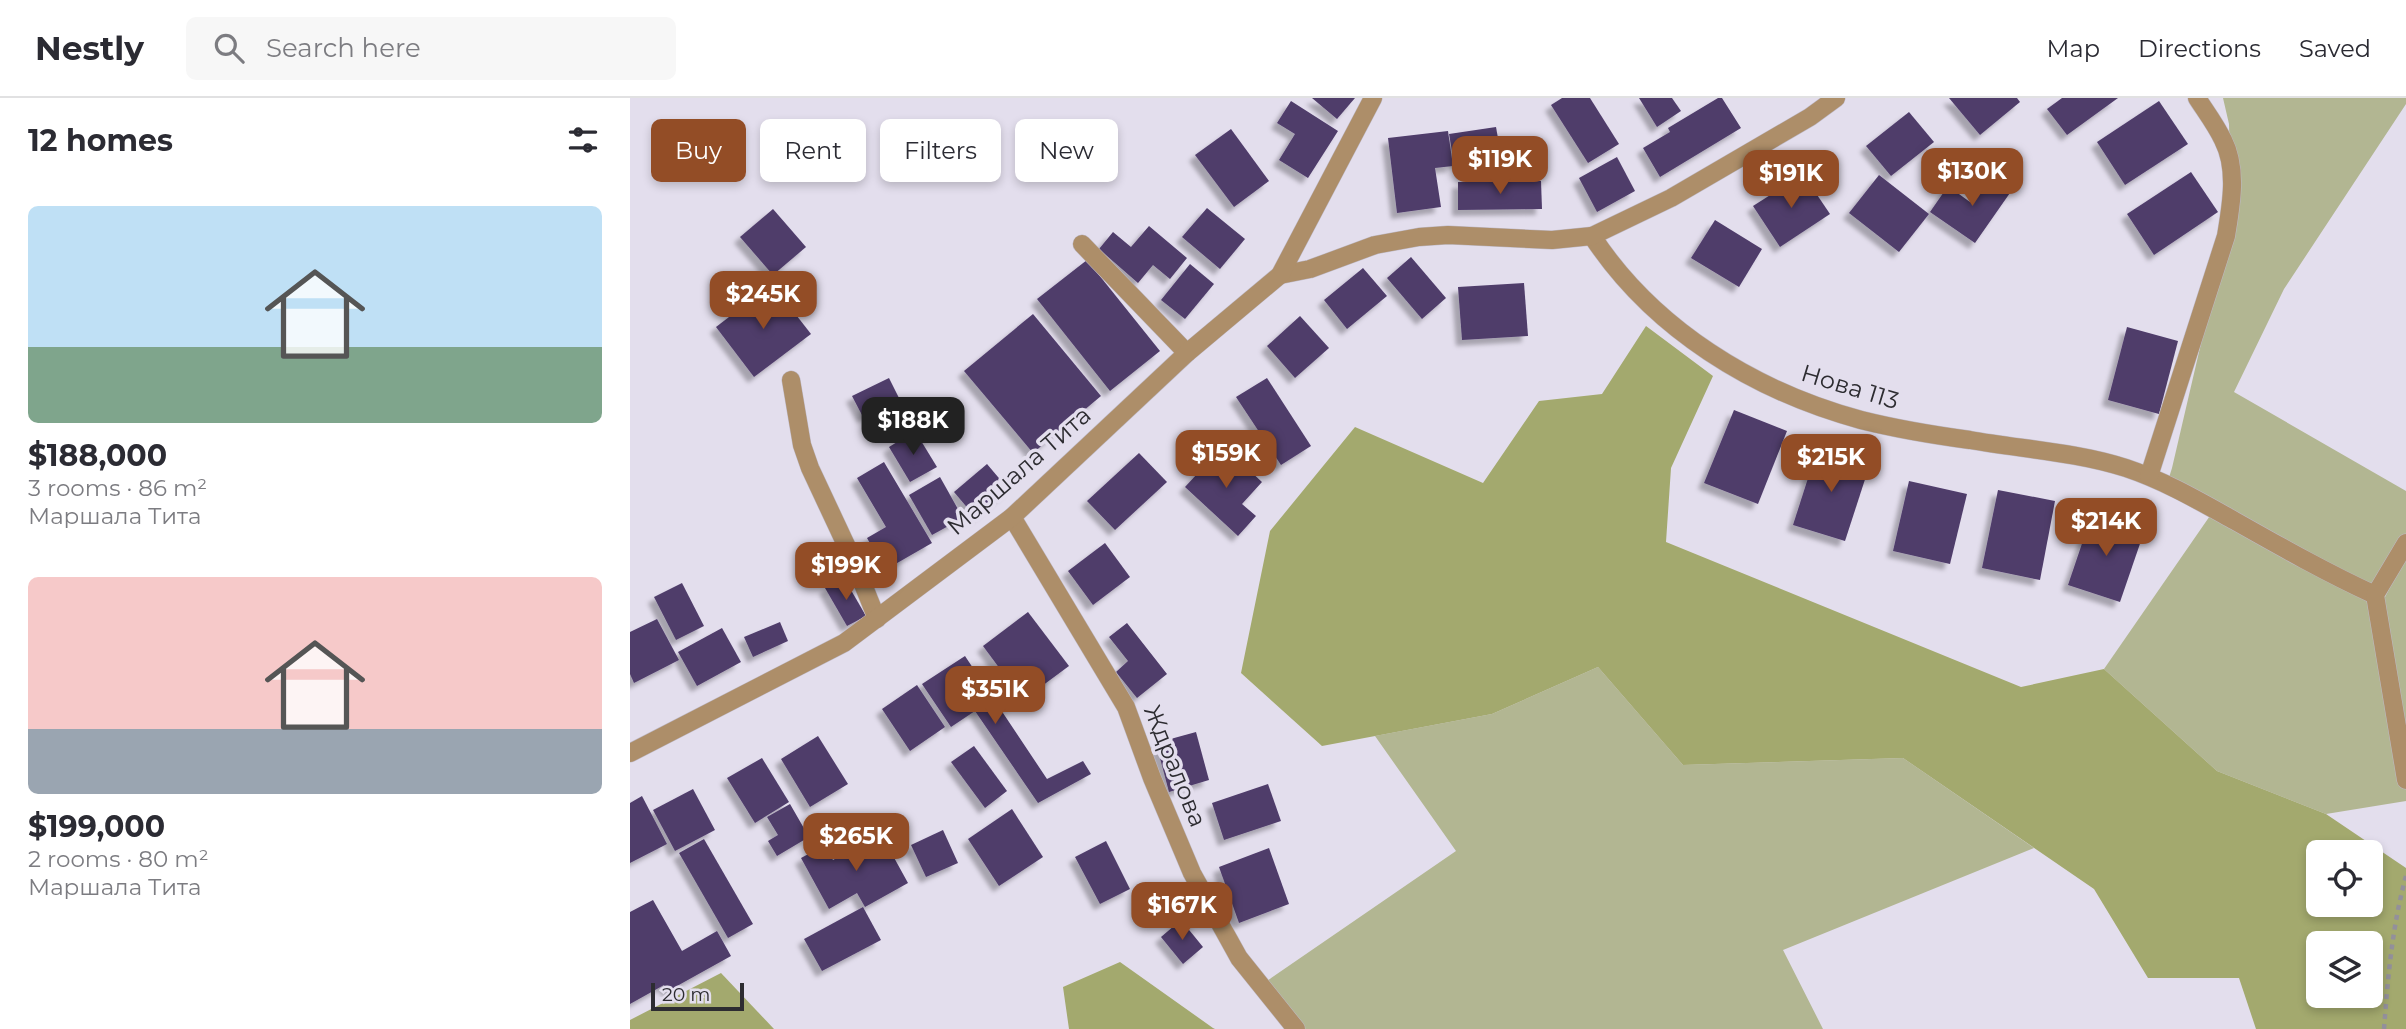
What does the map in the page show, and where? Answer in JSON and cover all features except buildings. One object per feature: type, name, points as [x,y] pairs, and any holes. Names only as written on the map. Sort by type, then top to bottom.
[{"type":"street","points":[[1280,275],[1373,98]]},
{"type":"street","points":[[1280,275],[1310,269],[1375,245],[1419,237],[1552,240],[1592,236],[1671,198],[1810,117],[1836,98]]},
{"type":"street","points":[[2149,476],[2226,236],[2232,196],[2230,165],[2224,142],[2197,98]]},
{"type":"street","name":"Нова 113","points":[[1592,236],[1632,290],[1662,318],[1723,360],[1764,384],[1819,407],[1861,420],[1914,432],[2089,459],[2149,476],[2332,575],[2375,595]]},
{"type":"street","points":[[1082,244],[1187,353]]},
{"type":"street","name":"Маршала Тита","points":[[630,753],[844,643],[877,619],[1012,517],[1187,353],[1280,275]]},
{"type":"street","points":[[791,380],[802,444],[810,468],[855,562],[877,619]]},
{"type":"street","name":"Ждралова","points":[[1012,517],[1126,707],[1192,873],[1239,958],[1296,1029]]},
{"type":"street","points":[[2406,543],[2375,595],[2406,780]]},
{"type":"path","points":[[2384,1029],[2394,923],[2406,876]]},
{"type":"green space","points":[[2223,98],[2406,98],[2406,104],[2284,289],[2234,392],[2406,491],[2406,543],[2378,611],[2406,555],[2406,801],[2326,814],[2217,771],[2104,669],[2214,510],[2167,484],[2226,236],[2230,165],[2229,124]]},
{"type":"green space","points":[[1646,326],[1713,376],[1671,468],[1666,542],[2021,687],[2104,669],[2217,771],[2326,814],[2365,840],[2306,840],[2306,917],[2383,917],[2383,852],[2406,868],[2406,1029],[2256,1029],[2239,978],[2148,978],[2094,889],[1903,758],[1683,765],[1598,667],[1492,714],[1322,746],[1241,673],[1270,531],[1355,427],[1483,483],[1539,401],[1602,394]]},
{"type":"green space","points":[[1598,667],[1683,765],[1903,758],[2034,848],[1783,950],[1823,1029],[1296,1029],[1261,985],[1456,851],[1375,736],[1492,714]]},
{"type":"green space","points":[[1120,962],[1215,1029],[1069,1029],[1063,987]]},
{"type":"green space","points":[[721,973],[774,1029],[630,1029],[630,1020]]}]
